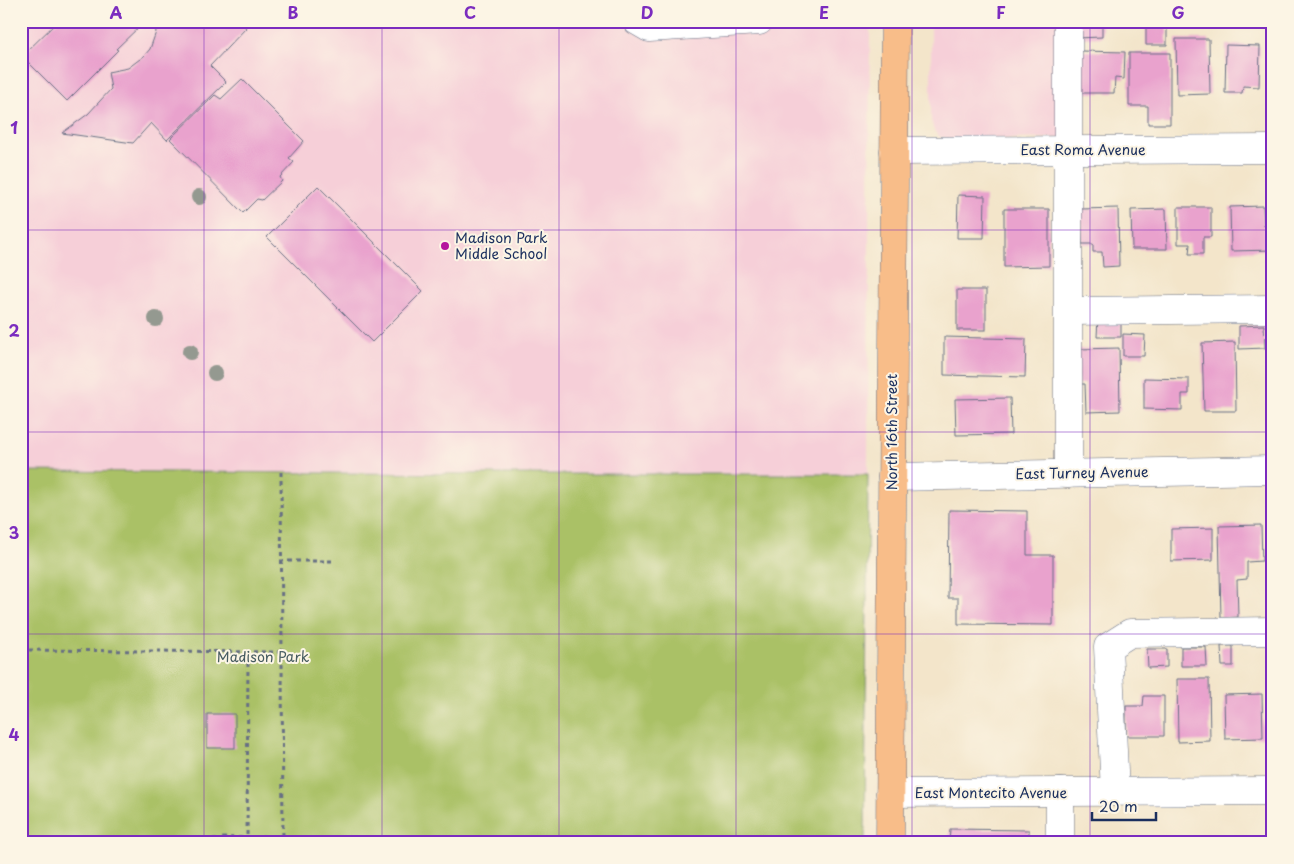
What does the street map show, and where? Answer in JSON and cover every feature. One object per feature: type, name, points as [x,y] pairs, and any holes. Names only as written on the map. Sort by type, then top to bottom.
[{"type":"main road","name":"North 16th Street","points":[[890,843],[895,21]]},
{"type":"street","points":[[638,21],[649,28],[759,21]]},
{"type":"street","points":[[1068,21],[1068,474]]},
{"type":"street","name":"East Roma Avenue","points":[[894,152],[1273,149]]},
{"type":"street","points":[[1068,311],[1273,309]]},
{"type":"street","name":"East Turney Avenue","points":[[892,476],[1273,470]]},
{"type":"street","points":[[1114,792],[1108,647],[1130,633],[1273,632]]},
{"type":"street","name":"East Montecito Avenue","points":[[890,793],[1273,791]]},
{"type":"street","points":[[1060,792],[1060,843]]},
{"type":"path","points":[[281,472],[282,843]]},
{"type":"path","points":[[280,561],[336,561]]},
{"type":"path","points":[[21,650],[281,652]]},
{"type":"path","points":[[247,843],[248,652]]},
{"type":"path","points":[[21,840],[217,841],[222,838],[247,836],[282,837]]},
{"type":"shaded area","name":"Madison Park Middle School","points":[[21,21],[870,21],[868,474],[21,471]]},
{"type":"shaded area","points":[[931,21],[1061,21],[1062,138],[954,140],[940,137],[934,131],[931,120]]},
{"type":"green space","name":"Madison Park","points":[[21,471],[868,474],[865,843],[21,843]]},
{"type":"building","points":[[58,21],[137,21],[141,25],[67,101],[22,56]]},
{"type":"building","points":[[154,21],[240,21],[246,28],[210,66],[226,82],[167,140],[151,123],[133,143],[62,133],[88,114],[111,89],[108,72],[128,68],[150,49],[156,32]]},
{"type":"building","points":[[1076,21],[1102,21],[1102,37],[1077,38]]},
{"type":"building","points":[[1124,21],[1173,21],[1173,24],[1167,24],[1167,45],[1146,45],[1146,24],[1124,25]]},
{"type":"building","points":[[1176,39],[1209,39],[1210,94],[1177,95]]},
{"type":"building","points":[[1226,45],[1260,46],[1259,87],[1243,86],[1242,93],[1225,93]]},
{"type":"building","points":[[1081,51],[1125,52],[1124,79],[1115,78],[1114,93],[1080,93]]},
{"type":"building","points":[[1129,53],[1170,53],[1170,124],[1148,124],[1148,106],[1129,106]]},
{"type":"building","points":[[242,79],[304,141],[289,158],[294,162],[280,177],[282,181],[262,200],[257,199],[243,213],[170,139],[215,95],[221,99]]},
{"type":"building","points":[[318,186],[423,291],[372,342],[267,237]]},
{"type":"building","points":[[958,195],[985,196],[984,238],[957,238]]},
{"type":"building","points":[[1263,206],[1264,226],[1273,226],[1273,250],[1231,251],[1230,207]]},
{"type":"building","points":[[1178,207],[1211,207],[1211,237],[1203,237],[1203,254],[1189,254],[1190,244],[1178,244]]},
{"type":"building","points":[[1118,208],[1119,266],[1103,267],[1102,252],[1093,252],[1093,244],[1082,244],[1081,209]]},
{"type":"building","points":[[1004,209],[1049,209],[1049,266],[1004,267]]},
{"type":"building","points":[[1166,209],[1167,249],[1132,249],[1131,210]]},
{"type":"building","points":[[957,290],[986,290],[986,330],[957,330]]},
{"type":"building","points":[[1098,317],[1121,317],[1121,337],[1097,337]]},
{"type":"building","points":[[1264,325],[1265,348],[1239,349],[1239,326]]},
{"type":"building","points":[[1123,334],[1145,335],[1144,356],[1123,356]]},
{"type":"building","points":[[944,337],[1026,339],[1025,377],[944,375]]},
{"type":"building","points":[[1235,342],[1236,411],[1204,411],[1202,343]]},
{"type":"building","points":[[1119,348],[1120,411],[1086,412],[1085,384],[1078,384],[1078,349]]},
{"type":"building","points":[[1144,378],[1189,379],[1189,394],[1182,394],[1182,410],[1144,409]]},
{"type":"building","points":[[1010,398],[1011,434],[956,435],[955,399]]},
{"type":"building","points":[[949,510],[1027,511],[1027,555],[1053,555],[1053,625],[958,624],[958,598],[948,598]]},
{"type":"building","points":[[1271,518],[1273,518],[1273,553],[1271,553]]},
{"type":"building","points":[[1261,525],[1262,561],[1247,562],[1247,579],[1237,580],[1238,617],[1221,618],[1219,526]]},
{"type":"building","points":[[1213,528],[1213,560],[1171,561],[1171,529]]},
{"type":"building","points":[[1221,646],[1233,646],[1233,666],[1222,666]]},
{"type":"building","points":[[1181,647],[1206,647],[1207,666],[1181,666]]},
{"type":"building","points":[[1147,649],[1167,649],[1167,667],[1148,668]]},
{"type":"building","points":[[1177,679],[1209,679],[1210,741],[1178,742]]},
{"type":"building","points":[[1262,694],[1263,738],[1225,739],[1224,695]]},
{"type":"building","points":[[1144,696],[1164,696],[1164,736],[1126,736],[1126,706],[1143,706]]},
{"type":"building","points":[[207,714],[235,714],[235,748],[207,748]]},
{"type":"building","points":[[950,829],[1029,830],[1029,843],[949,843]]},
{"type":"place","name":"Madison Park Middle School","points":[[445,246]]}]
